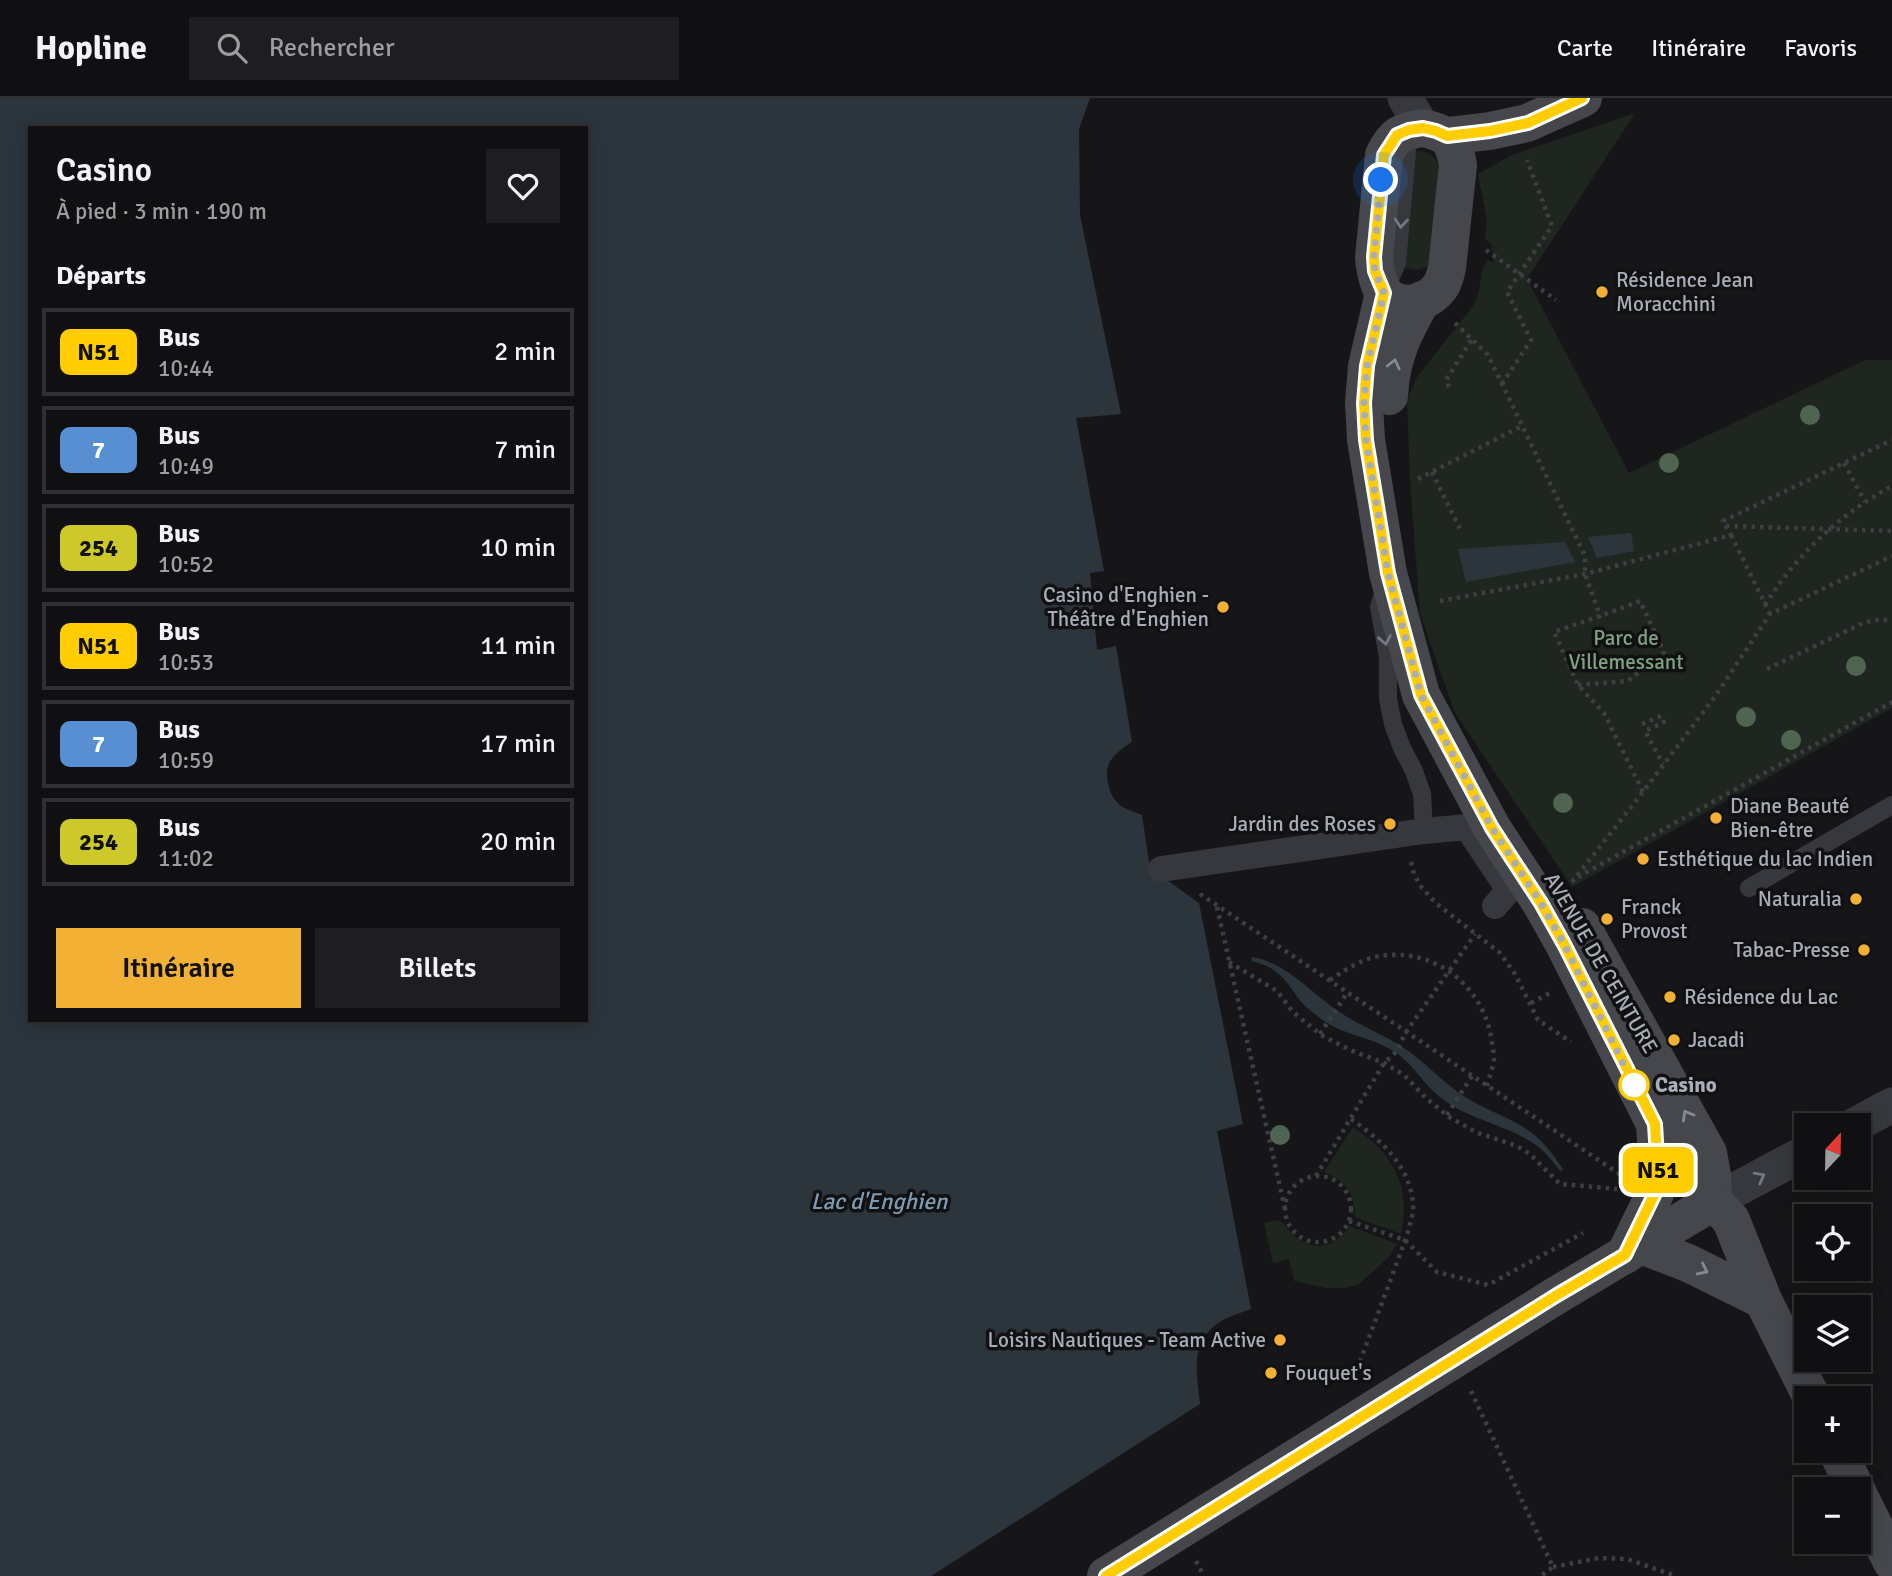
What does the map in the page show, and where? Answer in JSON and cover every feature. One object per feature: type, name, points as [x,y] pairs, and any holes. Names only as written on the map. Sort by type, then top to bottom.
[{"type":"main road","points":[[1421,123],[1490,131],[1528,123],[1583,98]]},
{"type":"main road","name":"AVENUE DE CEINTURE","points":[[1421,123],[1455,150],[1458,165],[1443,283],[1434,294],[1422,300],[1405,331],[1393,362],[1388,432],[1420,614],[1455,713],[1506,803],[1597,952],[1708,1153],[1713,1202],[1695,1182],[1655,1124],[1564,944],[1492,828],[1421,695],[1388,573],[1366,440],[1364,403],[1367,366],[1384,293],[1375,271],[1374,257],[1384,155],[1397,135],[1421,123]]},
{"type":"main road","points":[[1384,293],[1409,305],[1422,300]]},
{"type":"main road","points":[[1633,1250],[1658,1174],[1655,1124]]},
{"type":"main road","points":[[1106,1576],[1713,1202],[1714,1229],[1763,1300],[1806,1386]]},
{"type":"main road","points":[[1633,1250],[1688,1263],[1763,1300]]},
{"type":"main road","points":[[1871,1520],[1892,1562]]},
{"type":"street","points":[[1161,869],[1468,827],[1509,890],[1495,906]]},
{"type":"street","points":[[1871,1116],[1892,1105]]},
{"type":"street","points":[[1713,1202],[1794,1158]]},
{"type":"lane","points":[[1388,573],[1379,607],[1388,657],[1388,699],[1393,724],[1422,794],[1415,833]]},
{"type":"lane","points":[[1749,888],[1892,805]]},
{"type":"path","points":[[1503,384],[1531,340],[1507,292],[1552,226],[1527,159]]},
{"type":"path","points":[[1492,254],[1556,299]]},
{"type":"path","points":[[1454,322],[1488,355],[1503,384],[1585,556],[1585,574],[1600,616]]},
{"type":"path","points":[[1449,387],[1446,380],[1472,340]]},
{"type":"path","points":[[1418,479],[1522,426]]},
{"type":"path","points":[[1770,614],[1723,521],[1892,440]]},
{"type":"path","points":[[1844,463],[1865,502]]},
{"type":"path","points":[[1432,472],[1460,529]]},
{"type":"path","points":[[1765,605],[1787,573],[1829,529],[1892,486]]},
{"type":"path","points":[[1726,526],[1892,531]]},
{"type":"path","points":[[1440,601],[1585,574],[1731,536]]},
{"type":"path","points":[[1892,556],[1770,614],[1716,695],[1572,881],[1892,702]]},
{"type":"path","points":[[1578,685],[1628,681],[1664,652],[1640,601],[1554,632],[1578,685],[1604,713],[1643,792]]},
{"type":"path","points":[[1767,669],[1863,622],[1892,620]]},
{"type":"path","points":[[1642,724],[1661,716],[1664,722],[1645,731],[1663,764]]},
{"type":"path","points":[[1415,833],[1413,874],[1422,888],[1437,904],[1500,953],[1520,984],[1538,1020],[1578,1047]]},
{"type":"path","points":[[1161,869],[1487,1086],[1651,1191]]},
{"type":"path","points":[[1217,906],[1287,1220],[1301,1237],[1323,1241],[1334,1238],[1343,1231],[1351,1211],[1346,1191],[1340,1184],[1331,1178],[1315,1176],[1301,1180],[1292,1188],[1285,1209]]},
{"type":"path","points":[[1315,1176],[1384,1063],[1396,1052],[1406,1032],[1475,934]]},
{"type":"path","points":[[1330,981],[1356,963],[1388,954],[1421,957],[1449,971],[1475,995],[1490,1025],[1494,1058],[1487,1086]]},
{"type":"path","points":[[1229,962],[1277,991],[1293,1012],[1320,1034],[1404,1075],[1447,1115],[1478,1133],[1517,1146],[1530,1154],[1560,1184],[1610,1187],[1628,1192],[1651,1191]]},
{"type":"path","points":[[1320,1034],[1347,993]]},
{"type":"path","points":[[1447,1115],[1472,1076]]},
{"type":"path","points":[[1351,1119],[1388,1149],[1406,1175],[1414,1206],[1405,1240],[1352,1383]]},
{"type":"path","points":[[1349,1221],[1405,1240],[1437,1272],[1488,1285],[1591,1229]]},
{"type":"path","points":[[1456,1358],[1553,1567]]},
{"type":"path","points":[[1542,1576],[1553,1567],[1599,1558],[1628,1559],[1676,1576]]},
{"type":"path","points":[[1197,1562],[1204,1576]]},
{"type":"green space","name":"Parc de Villemessant","points":[[1635,113],[1527,279],[1629,473],[1865,360],[1892,360],[1892,708],[1572,887],[1455,713],[1420,614],[1407,400],[1417,377],[1473,306],[1479,292],[1482,270],[1488,260],[1494,263],[1491,244],[1485,239],[1487,221],[1478,174],[1512,155]]},
{"type":"green space","points":[[1418,151],[1432,156],[1440,170],[1428,267],[1416,270],[1405,268],[1414,153]]},
{"type":"green space","points":[[1353,1127],[1379,1148],[1396,1173],[1404,1201],[1401,1234],[1355,1217],[1348,1189],[1324,1172]]},
{"type":"green space","points":[[1279,1220],[1295,1236],[1311,1245],[1332,1243],[1350,1226],[1397,1244],[1388,1258],[1358,1285],[1326,1288],[1294,1281],[1289,1259],[1273,1263],[1264,1223]]},
{"type":"water","name":"Lac d'Enghien","points":[[0,98],[1090,98],[1079,129],[1080,215],[1121,414],[1076,418],[1104,571],[1090,573],[1097,650],[1116,646],[1132,742],[1111,760],[1107,779],[1117,802],[1142,815],[1150,868],[1199,903],[1243,1124],[1217,1131],[1251,1309],[1213,1327],[1200,1345],[1197,1379],[1200,1404],[931,1576],[0,1576]]},
{"type":"water","points":[[1631,533],[1634,551],[1597,558],[1588,537]]},
{"type":"water","points":[[1565,542],[1575,562],[1466,582],[1458,549]]},
{"type":"water","points":[[1251,957],[1287,972],[1341,1013],[1403,1047],[1465,1097],[1532,1133],[1553,1155],[1563,1169],[1561,1172],[1536,1145],[1451,1105],[1397,1054],[1321,1019],[1304,1005],[1277,973],[1252,961]]},
{"type":"bus line","name":"N51","points":[[1106,1576],[1625,1255],[1656,1191],[1658,1174],[1655,1124],[1564,944],[1492,828],[1421,695],[1388,573],[1366,440],[1364,403],[1367,366],[1384,293],[1375,271],[1374,257],[1384,155],[1389,144],[1397,135],[1409,130],[1423,128],[1447,136],[1528,123],[1582,98]]},
{"type":"place","name":"Résidence Jean Moracchini","points":[[1602,292]]},
{"type":"place","name":"Casino d'Enghien - Théâtre d'Enghien","points":[[1223,607]]},
{"type":"place","name":"Diane Beauté Bien-être","points":[[1716,818]]},
{"type":"place","name":"Jardin des Roses","points":[[1390,824]]},
{"type":"place","name":"Esthétique du lac Indien","points":[[1643,859]]},
{"type":"place","name":"Naturalia","points":[[1856,899]]},
{"type":"place","name":"Franck Provost","points":[[1607,919]]},
{"type":"place","name":"Tabac-Presse","points":[[1864,950]]},
{"type":"place","name":"Résidence du Lac","points":[[1670,997]]},
{"type":"place","name":"Jacadi","points":[[1674,1040]]},
{"type":"place","name":"Casino","points":[[1634,1085]]},
{"type":"place","name":"Loisirs Nautiques - Team Active","points":[[1280,1340]]},
{"type":"place","name":"Fouquet's","points":[[1271,1373]]},
{"type":"route","points":[[1381,180],[1374,257],[1375,271],[1384,293],[1367,366],[1364,403],[1366,440],[1388,573],[1421,695],[1492,828],[1564,944],[1634,1085]]}]
